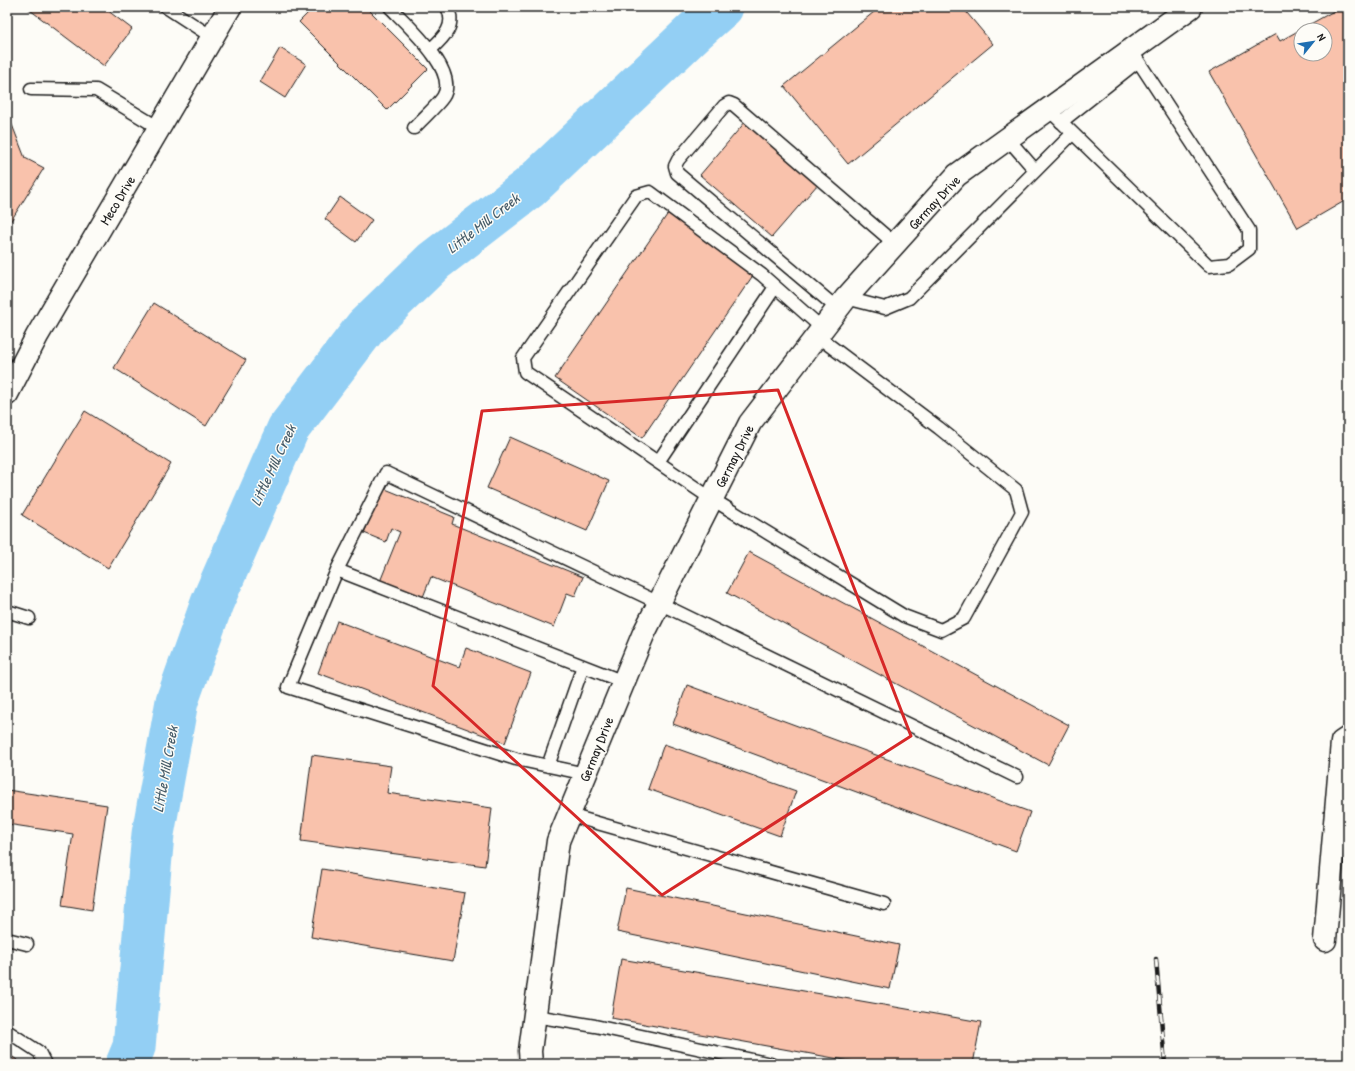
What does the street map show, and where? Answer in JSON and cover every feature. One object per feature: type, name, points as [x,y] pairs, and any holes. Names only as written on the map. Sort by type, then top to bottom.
[{"type":"street","name":"Meco Drive","points":[[7,394],[37,336],[230,7]]},
{"type":"street","name":"Germay Drive","points":[[531,1064],[530,1051],[558,841],[643,635],[750,423],[842,304],[957,175],[1008,139],[1055,116],[1134,56],[1191,7]]},
{"type":"street","points":[[1326,940],[1342,742],[1348,738]]},
{"type":"lane","points":[[166,7],[212,37]]},
{"type":"lane","points":[[390,7],[430,50],[446,77],[447,86],[444,96],[414,128]]},
{"type":"lane","points":[[430,50],[445,37],[450,25],[450,12],[447,7]]},
{"type":"lane","points":[[1055,116],[1209,266],[1229,264],[1248,249],[1250,230],[1134,56]]},
{"type":"lane","points":[[31,89],[96,90],[159,128]]},
{"type":"lane","points":[[895,244],[734,105],[729,103],[724,106],[678,160],[675,166],[677,173],[842,304],[885,308],[909,298],[1072,134]]},
{"type":"lane","points":[[1008,139],[1035,170]]},
{"type":"lane","points":[[650,192],[762,275],[820,332],[1016,490],[1022,512],[964,618],[941,630],[904,616],[712,499],[525,372],[523,358],[636,196],[650,192]]},
{"type":"lane","points":[[658,462],[775,287]]},
{"type":"lane","points":[[586,774],[516,759],[288,687],[337,570],[386,473],[659,603],[1017,777]]},
{"type":"lane","points":[[337,570],[624,682]]},
{"type":"lane","points":[[7,611],[29,618]]},
{"type":"lane","points":[[548,766],[582,666]]},
{"type":"lane","points":[[569,815],[884,904]]},
{"type":"lane","points":[[7,939],[27,944]]},
{"type":"lane","points":[[535,1016],[595,1026],[771,1064]]},
{"type":"lane","points":[[7,1031],[39,1052],[45,1064]]},
{"type":"highlighted area","points":[[778,390],[911,736],[662,895],[433,686],[482,411]]},
{"type":"building","points":[[26,7],[103,7],[132,29],[104,66]]},
{"type":"building","points":[[314,7],[366,7],[428,69],[387,110],[299,22]]},
{"type":"building","points":[[880,7],[962,7],[993,44],[848,164],[784,86]]},
{"type":"building","points":[[1341,7],[1348,7],[1348,199],[1298,228],[1209,72],[1276,34],[1280,41],[1293,34],[1293,62],[1333,62],[1333,22],[1314,22]]},
{"type":"building","points":[[280,48],[306,64],[285,98],[260,82]]},
{"type":"building","points":[[7,112],[25,158],[44,168],[7,227]]},
{"type":"building","points":[[746,121],[818,184],[772,237],[700,175]]},
{"type":"building","points":[[340,197],[372,220],[356,242],[325,219]]},
{"type":"building","points":[[669,212],[756,271],[642,438],[555,378]]},
{"type":"building","points":[[154,303],[246,360],[206,426],[114,368]]},
{"type":"building","points":[[85,411],[171,464],[108,568],[22,515]]},
{"type":"building","points":[[510,437],[609,481],[587,531],[487,488]]},
{"type":"building","points":[[383,488],[454,517],[452,524],[583,577],[575,596],[567,593],[554,627],[431,577],[421,602],[379,584],[400,532],[391,528],[386,542],[364,533]]},
{"type":"building","points":[[749,552],[1069,725],[1048,765],[727,593]]},
{"type":"building","points":[[337,621],[459,667],[466,648],[531,673],[505,743],[318,673]]},
{"type":"building","points":[[687,685],[1030,812],[1016,851],[673,724]]},
{"type":"building","points":[[664,744],[796,791],[780,836],[648,789]]},
{"type":"building","points":[[312,755],[391,766],[387,793],[492,808],[485,866],[301,841]]},
{"type":"building","points":[[7,790],[107,805],[92,910],[62,905],[73,834],[7,824]]},
{"type":"building","points":[[322,869],[465,893],[453,961],[311,937]]},
{"type":"building","points":[[626,888],[899,945],[890,989],[617,932]]},
{"type":"building","points":[[621,959],[981,1022],[973,1064],[867,1064],[611,1018]]},
{"type":"building","points":[[7,1053],[23,1064],[7,1064]]},
{"type":"waterway","name":"Little Mill Creek","points":[[127,1064],[134,1047],[153,834],[177,701],[212,603],[288,429],[365,328],[434,261],[529,188],[722,7]]},
{"type":"railway","points":[[1156,959],[1165,1064]]}]
